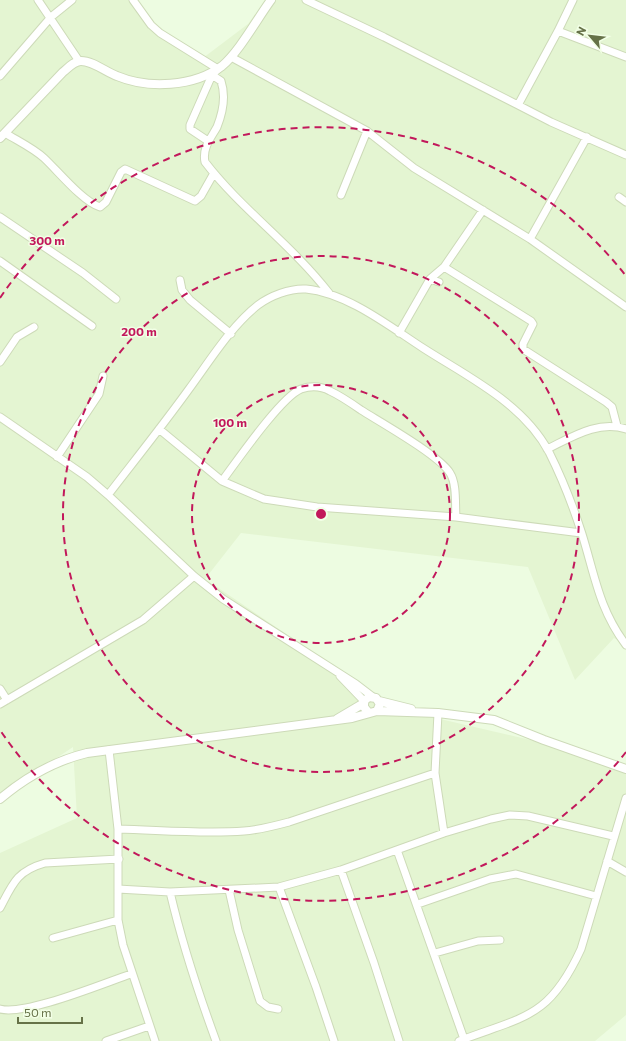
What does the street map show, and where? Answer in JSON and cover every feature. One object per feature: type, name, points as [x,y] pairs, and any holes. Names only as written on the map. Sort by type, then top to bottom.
[{"type":"street","points":[[38,0],[79,60]]},
{"type":"street","points":[[0,76],[51,17],[72,0]]},
{"type":"street","points":[[133,0],[151,25],[160,33],[218,69]]},
{"type":"street","points":[[208,141],[190,129],[190,125],[212,75],[231,57],[270,0]]},
{"type":"street","points":[[306,0],[384,37],[518,105],[626,155]]},
{"type":"street","points":[[518,105],[573,0]]},
{"type":"street","points":[[558,31],[626,58]]},
{"type":"street","points":[[231,57],[367,131],[414,168],[530,239],[625,306]]},
{"type":"street","points":[[214,173],[201,196],[195,201],[125,169],[121,172],[106,202],[100,207],[91,202],[43,158],[2,136],[70,65],[79,60],[88,62],[128,81],[151,83],[188,81],[218,69]]},
{"type":"street","points":[[212,75],[221,81],[224,90],[223,103],[220,118],[208,141],[204,156],[205,162],[317,278],[329,293]]},
{"type":"street","points":[[341,195],[367,131]]},
{"type":"street","points":[[530,239],[587,137]]},
{"type":"street","points":[[619,197],[626,202]]},
{"type":"street","points":[[399,333],[430,279],[444,267],[483,210]]},
{"type":"street","points":[[0,217],[83,273],[116,298]]},
{"type":"street","points":[[0,261],[92,326]]},
{"type":"street","points":[[444,267],[531,321],[533,324],[523,344],[523,348],[606,402],[612,407],[617,426]]},
{"type":"street","points":[[430,279],[439,282]]},
{"type":"street","points":[[180,280],[182,290],[190,300],[231,334]]},
{"type":"street","points":[[108,495],[231,334],[258,305],[273,296],[291,290],[304,289],[329,293],[399,333],[472,379],[517,411],[547,449],[565,486],[581,533],[602,604],[613,628],[626,645]]},
{"type":"street","points":[[0,362],[18,337],[34,327]]},
{"type":"street","points":[[57,457],[99,394],[103,376]]},
{"type":"street","points":[[222,481],[274,413],[290,396],[300,390],[314,386],[329,390],[441,462],[450,472],[453,480],[456,518]]},
{"type":"street","points":[[0,417],[87,477],[194,576],[223,599],[334,670],[376,699],[380,704],[372,712]]},
{"type":"street","points":[[547,449],[597,427],[617,426],[626,429]]},
{"type":"street","points":[[158,429],[222,481],[252,495],[281,503],[456,518],[581,533]]},
{"type":"street","points":[[0,704],[143,620],[194,576]]},
{"type":"street","points":[[334,670],[364,702],[364,707],[372,712]]},
{"type":"street","points":[[0,689],[7,700]]},
{"type":"street","points":[[335,720],[364,702],[369,697],[418,711]]},
{"type":"street","points":[[0,799],[26,780],[53,764],[87,753],[352,718],[372,712],[438,712],[494,720],[544,740],[626,769]]},
{"type":"street","points":[[438,712],[435,773],[444,833]]},
{"type":"street","points":[[109,750],[118,829],[118,920],[131,974],[155,1041]]},
{"type":"street","points":[[118,829],[214,832],[245,831],[265,828],[289,822],[435,773]]},
{"type":"street","points":[[397,850],[435,953],[462,1040],[512,1023],[530,1014],[547,1002],[570,973],[581,949],[613,836],[626,798]]},
{"type":"street","points":[[118,889],[170,892],[279,887],[341,870],[444,833],[492,819],[510,816],[528,816],[613,836]]},
{"type":"street","points":[[0,908],[16,878],[34,866],[45,863],[119,860]]},
{"type":"street","points":[[606,861],[626,872]]},
{"type":"street","points":[[341,870],[374,963],[399,1041]]},
{"type":"street","points":[[418,904],[490,879],[516,874],[596,896]]},
{"type":"street","points":[[279,887],[316,987],[334,1041]]},
{"type":"street","points":[[229,890],[238,930],[260,1002],[268,1007],[278,1009]]},
{"type":"street","points":[[170,892],[179,930],[196,986],[216,1041]]},
{"type":"street","points":[[52,938],[118,920]]},
{"type":"street","points":[[435,953],[478,941],[500,940]]},
{"type":"street","points":[[0,1009],[16,1010],[39,1005],[131,974]]},
{"type":"street","points":[[106,1041],[149,1026]]},
{"type":"shaded area","points":[[0,0],[136,0],[149,22],[199,61],[248,24],[266,0],[626,0],[626,645],[614,638],[575,680],[528,567],[241,533],[205,579],[397,709],[544,743],[626,766],[626,1015],[595,1041],[0,1041],[0,853],[77,818],[73,747],[0,796]]}]
